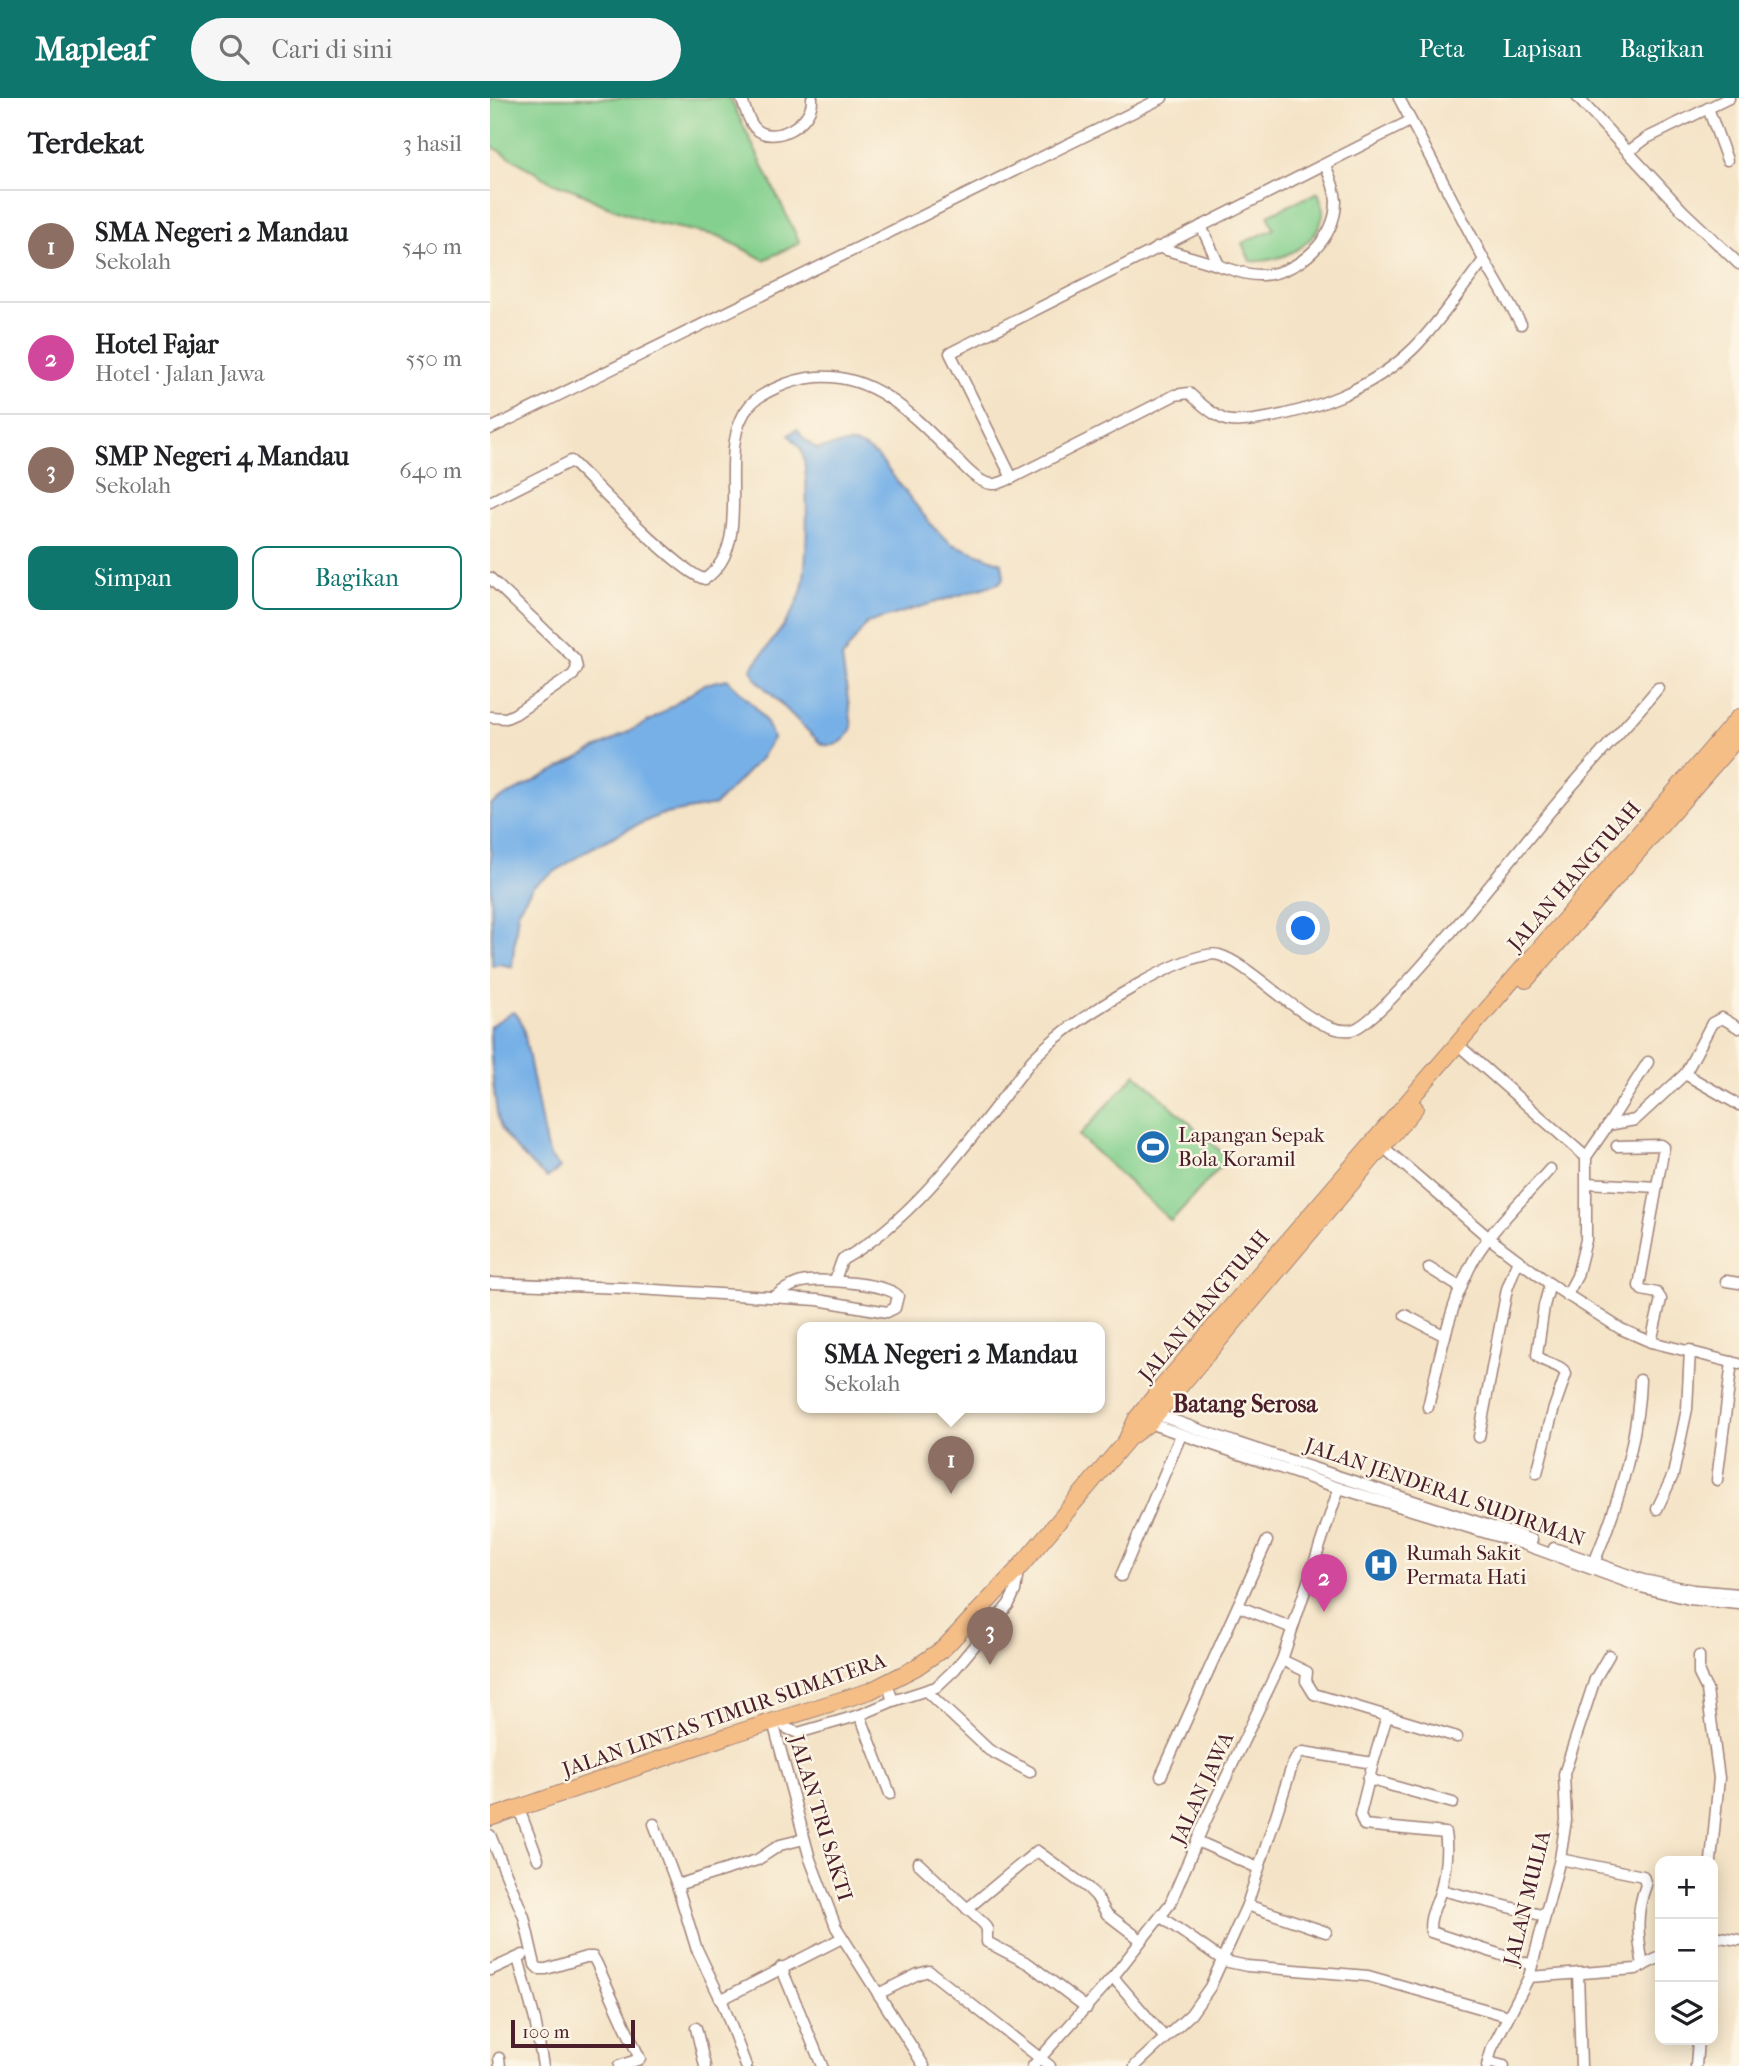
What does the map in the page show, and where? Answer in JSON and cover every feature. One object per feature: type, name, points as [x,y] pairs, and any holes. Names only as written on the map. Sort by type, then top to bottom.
[{"type":"highway","name":"JALAN HANGTUAH","points":[[1126,1441],[1739,717]]},
{"type":"highway","name":"JALAN HANGTUAH","points":[[1311,1221],[1382,1146],[1739,736]]},
{"type":"highway","name":"JALAN LINTAS TIMUR SUMATERA","points":[[490,1818],[870,1691],[915,1668],[944,1648],[1019,1568],[1126,1441]]},
{"type":"street","points":[[741,98],[754,127],[771,135],[786,132],[795,126],[807,115],[813,103],[812,98]]},
{"type":"street","points":[[490,429],[1162,98]]},
{"type":"street","points":[[1399,98],[1484,260],[1521,324]]},
{"type":"street","points":[[1578,98],[1683,211],[1739,264]]},
{"type":"street","points":[[1629,151],[1647,138],[1729,98]]},
{"type":"street","points":[[1708,108],[1727,160]]},
{"type":"street","points":[[1012,478],[950,353],[1410,121]]},
{"type":"street","points":[[1158,247],[1239,273],[1262,275],[1286,269],[1309,256],[1323,241],[1333,219],[1336,201],[1333,183],[1325,165]]},
{"type":"street","points":[[1200,226],[1219,265]]},
{"type":"street","points":[[490,502],[571,461],[678,563],[696,578],[705,579],[713,573],[729,544],[738,425],[750,405],[762,394],[786,383],[830,376],[860,382],[886,395],[968,471],[994,485],[1175,395],[1189,393],[1223,419],[1243,421],[1280,416],[1353,390],[1376,377],[1412,350],[1484,260]]},
{"type":"street","points":[[490,578],[564,647],[575,659],[576,668],[573,675],[515,714],[506,718],[490,717]]},
{"type":"street","points":[[835,1280],[842,1260],[892,1226],[942,1174],[1046,1046],[1080,1021],[1169,968],[1205,954],[1223,956],[1294,1007],[1328,1026],[1350,1030],[1361,1027],[1397,993],[1467,913],[1535,828],[1658,688]]},
{"type":"street","points":[[1608,1125],[1635,1120],[1685,1074],[1712,1023],[1721,1018],[1739,1028]]},
{"type":"street","points":[[1464,1051],[1586,1157]]},
{"type":"street","points":[[1567,1295],[1577,1276],[1586,1240],[1586,1157],[1648,1062]]},
{"type":"street","points":[[1685,1074],[1739,1105]]},
{"type":"street","points":[[1382,1146],[1489,1238],[1550,1284],[1621,1329],[1651,1342],[1736,1363],[1717,1480]]},
{"type":"street","points":[[1617,1146],[1663,1146],[1639,1286],[1642,1290],[1657,1293],[1661,1299],[1651,1342]]},
{"type":"street","points":[[1428,1407],[1445,1336],[1469,1267],[1489,1238],[1550,1169]]},
{"type":"street","points":[[1587,1183],[1657,1188]]},
{"type":"street","points":[[1479,1437],[1507,1289],[1518,1260]]},
{"type":"street","points":[[1429,1268],[1461,1288]]},
{"type":"street","points":[[490,1283],[622,1287],[818,1300],[887,1312],[898,1303],[896,1292],[891,1290],[835,1280],[806,1281],[784,1289],[774,1297]]},
{"type":"street","points":[[1726,1282],[1739,1283]]},
{"type":"street","points":[[1537,1473],[1566,1374],[1562,1368],[1544,1362],[1537,1355],[1550,1284]]},
{"type":"street","points":[[1405,1315],[1445,1336]]},
{"type":"street","points":[[1657,1509],[1673,1475],[1687,1409],[1690,1350]]},
{"type":"street","points":[[1594,1563],[1617,1504],[1638,1414],[1640,1380]]},
{"type":"street","name":"JALAN JENDERAL SUDIRMAN","points":[[1146,1417],[1181,1434],[1477,1521],[1643,1580],[1739,1604]]},
{"type":"street","name":"JALAN JENDERAL SUDIRMAN","points":[[1146,1417],[1301,1469],[1339,1488],[1523,1544],[1641,1587],[1689,1599],[1707,1595],[1739,1594]]},
{"type":"street","points":[[1121,1576],[1181,1434]]},
{"type":"street","name":"JALAN JAWA","points":[[1037,2062],[1087,2008],[1170,1904],[1282,1660],[1339,1488]]},
{"type":"street","points":[[1161,1776],[1267,1541]]},
{"type":"street","points":[[776,1721],[798,1733],[860,1715],[936,1687],[955,1669],[1009,1604],[1015,1591],[1019,1568]]},
{"type":"street","points":[[1238,1606],[1292,1628]]},
{"type":"street","name":"JALAN MULIA","points":[[1488,2064],[1508,2016],[1529,1977],[1560,1859],[1566,1821],[1564,1774],[1595,1679],[1609,1655]]},
{"type":"street","points":[[1699,1656],[1699,1674],[1707,1690],[1718,1778],[1711,1856]]},
{"type":"street","points":[[1282,1660],[1307,1672],[1306,1681],[1314,1694],[1457,1737]]},
{"type":"street","points":[[887,1683],[893,1701]]},
{"type":"street","points":[[926,1691],[989,1750],[1030,1772]]},
{"type":"street","points":[[860,1715],[890,1794]]},
{"type":"street","points":[[1387,1716],[1360,1815],[1364,1825],[1445,1834],[1441,1890],[1429,1924],[1432,1932],[1532,1965]]},
{"type":"street","name":"JALAN TRI SAKTI","points":[[776,1721],[804,1839],[820,1889],[842,1938],[924,2066]]},
{"type":"street","points":[[1135,2066],[1191,2014],[1224,1961],[1247,1905],[1292,1766],[1298,1755],[1303,1752],[1373,1763]]},
{"type":"street","points":[[1368,1779],[1453,1803]]},
{"type":"street","points":[[519,1809],[538,1859]]},
{"type":"street","points":[[654,1824],[696,1947],[746,2066]]},
{"type":"street","points":[[490,1835],[524,1917],[539,1969],[593,1957],[641,2062],[620,2066]]},
{"type":"street","points":[[677,1885],[757,1860],[780,1845],[804,1839]]},
{"type":"street","points":[[1197,1841],[1258,1868]]},
{"type":"street","points":[[967,1909],[1037,1851],[1088,1888],[1107,1914],[1141,1940]]},
{"type":"street","points":[[1560,1859],[1643,1876],[1646,1885],[1640,1901],[1637,1936],[1643,1966]]},
{"type":"street","points":[[918,1863],[986,1927],[987,1942],[1029,1964],[1087,2008]]},
{"type":"street","points":[[1441,1890],[1545,1916]]},
{"type":"street","points":[[1247,1905],[1326,1932]]},
{"type":"street","points":[[1161,1917],[1224,1961],[1247,1966],[1368,1976],[1508,2016]]},
{"type":"street","points":[[1718,1937],[1739,1940]]},
{"type":"street","points":[[720,2000],[842,1938]]},
{"type":"street","points":[[490,1970],[532,1951]]},
{"type":"street","points":[[517,1958],[535,2020],[543,2066]]},
{"type":"street","points":[[1529,1977],[1636,1969],[1655,1960]]},
{"type":"street","points":[[781,1967],[822,2066]]},
{"type":"street","points":[[878,1994],[929,1971],[1037,2062],[1051,2066]]},
{"type":"street","points":[[1578,1973],[1581,2066]]},
{"type":"street","points":[[1113,1977],[1165,2038]]},
{"type":"street","points":[[696,2028],[705,2066]]},
{"type":"street","points":[[1696,2066],[1698,2045]]},
{"type":"street","points":[[1488,2064],[1504,2066]]},
{"type":"green space","points":[[490,98],[730,98],[800,243],[764,260],[719,236],[649,222],[551,182],[490,145]]},
{"type":"green space","points":[[1318,192],[1323,216],[1311,238],[1303,246],[1283,256],[1250,261],[1242,243],[1274,229],[1268,215]]},
{"type":"green space","name":"Lapangan Sepak Bola Koramil","points":[[1136,1074],[1228,1158],[1171,1221],[1079,1136]]},
{"type":"water","points":[[797,429],[804,439],[817,449],[856,444],[870,451],[878,457],[934,528],[952,544],[1002,563],[1004,578],[999,583],[867,623],[842,658],[852,727],[847,736],[835,745],[820,743],[756,679],[751,669],[792,612],[801,592],[807,522],[806,480],[801,450],[789,435]]},
{"type":"water","points":[[727,679],[754,706],[770,729],[773,738],[761,758],[715,805],[660,815],[626,830],[588,850],[533,886],[518,910],[512,967],[500,964],[492,966],[490,804],[653,719],[705,684]]},
{"type":"water","points":[[513,1012],[523,1026],[546,1146],[551,1158],[560,1168],[547,1178],[523,1156],[499,1123],[490,1026]]},
{"type":"place","name":"Lapangan Sepak Bola Koramil","points":[[1153,1147]]},
{"type":"place","name":"SMA Negeri 2 Mandau","points":[[951,1494]]},
{"type":"place","name":"Rumah Sakit Permata Hati","points":[[1381,1565]]},
{"type":"place","name":"Hotel Fajar","points":[[1324,1612]]},
{"type":"place","name":"SMP Negeri 4 Mandau","points":[[990,1665]]},
{"type":"district","name":"Batang Serosa","points":[[1245,1404]]}]
